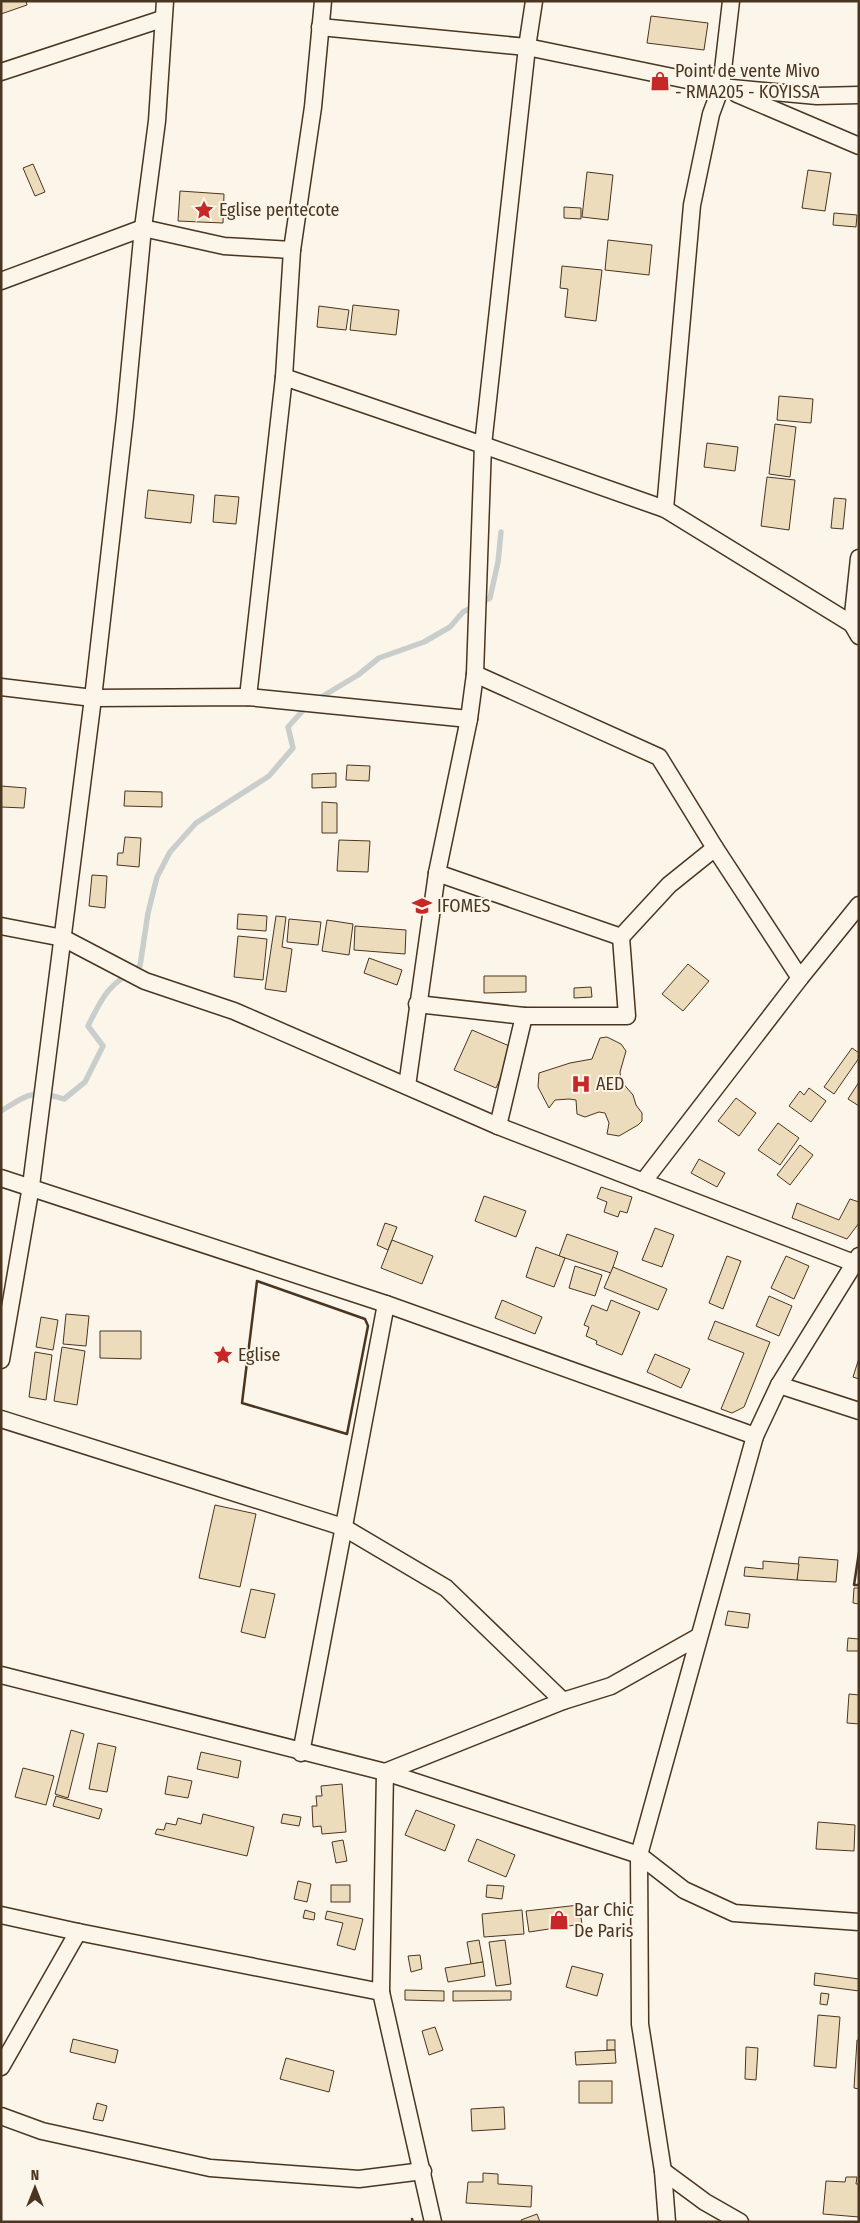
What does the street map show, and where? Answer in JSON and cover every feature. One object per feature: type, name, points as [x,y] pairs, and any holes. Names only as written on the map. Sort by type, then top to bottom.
[{"type":"street","points":[[1,1360],[31,1186],[93,698],[126,417],[143,228],[157,121],[162,19],[165,1]]},
{"type":"street","points":[[248,697],[284,377],[292,250],[313,107],[323,1]]},
{"type":"street","points":[[407,1086],[417,1004],[437,873],[469,719],[475,674],[484,445],[527,47],[534,1]]},
{"type":"street","points":[[665,509],[692,206],[711,114],[721,87],[731,1]]},
{"type":"street","points":[[1,72],[162,19]]},
{"type":"street","points":[[320,27],[527,47],[721,87],[817,96],[859,95]]},
{"type":"street","points":[[721,87],[859,146]]},
{"type":"street","points":[[1,281],[143,228],[224,246],[292,250]]},
{"type":"street","points":[[284,377],[665,509],[855,630],[859,558]]},
{"type":"street","points":[[475,674],[659,757],[715,848],[800,978]]},
{"type":"street","points":[[1,687],[93,698],[248,697],[469,719]]},
{"type":"street","points":[[417,1004],[524,1016],[627,1016],[621,937],[669,885],[715,848]]},
{"type":"street","points":[[437,873],[621,937]]},
{"type":"street","points":[[643,1182],[800,978],[859,905]]},
{"type":"street","points":[[1,926],[63,938],[145,981],[234,1010],[498,1126],[643,1182],[856,1259],[779,1385],[755,1436],[639,1855],[640,2024],[663,2172],[667,2222]]},
{"type":"street","points":[[498,1126],[524,1016]]},
{"type":"street","points":[[1,1178],[31,1186],[386,1304],[755,1436]]},
{"type":"street","points":[[301,1753],[386,1304]]},
{"type":"street","points":[[779,1385],[859,1410]]},
{"type":"street","points":[[1,1419],[343,1527],[446,1588],[563,1701]]},
{"type":"street","points":[[385,1772],[563,1701],[611,1686],[698,1637]]},
{"type":"street","points":[[1,1676],[301,1753],[385,1772],[639,1855],[684,1890],[734,1913],[859,1922]]},
{"type":"street","points":[[385,1772],[381,1992],[433,2222]]},
{"type":"street","points":[[1,1915],[381,1992]]},
{"type":"street","points":[[1,2067],[78,1932]]},
{"type":"street","points":[[1,2116],[42,2130],[210,2168],[359,2179],[423,2172]]},
{"type":"street","points":[[663,2172],[705,2202],[740,2222]]},
{"type":"building","points":[[1,1],[26,1],[27,5],[1,14]]},
{"type":"building","points":[[651,16],[708,23],[704,50],[647,43]]},
{"type":"building","points":[[33,164],[45,192],[35,196],[23,168]]},
{"type":"building","points":[[808,170],[831,173],[825,211],[802,208]]},
{"type":"building","points":[[587,172],[613,175],[608,220],[582,217]]},
{"type":"building","points":[[180,191],[224,194],[223,223],[178,221]]},
{"type":"building","points":[[564,207],[581,208],[581,219],[564,218]]},
{"type":"building","points":[[834,213],[857,215],[856,227],[833,225]]},
{"type":"building","points":[[608,240],[652,245],[649,275],[605,270]]},
{"type":"building","points":[[562,266],[602,270],[596,321],[565,317],[568,289],[560,288]]},
{"type":"building","points":[[353,305],[399,310],[396,335],[350,330]]},
{"type":"building","points":[[319,306],[349,310],[346,330],[317,327]]},
{"type":"building","points":[[779,396],[813,399],[811,423],[777,420]]},
{"type":"building","points":[[775,424],[796,427],[790,477],[769,474]]},
{"type":"building","points":[[707,443],[738,447],[735,471],[704,467]]},
{"type":"building","points":[[767,477],[795,480],[789,530],[761,526]]},
{"type":"building","points":[[148,490],[194,495],[191,523],[145,518]]},
{"type":"building","points":[[215,495],[239,497],[236,524],[213,522]]},
{"type":"building","points":[[834,498],[846,499],[843,529],[831,528]]},
{"type":"building","points":[[347,765],[370,766],[369,781],[346,780]]},
{"type":"building","points":[[336,773],[336,787],[312,788],[312,774]]},
{"type":"building","points":[[1,786],[26,788],[24,808],[1,807]]},
{"type":"building","points":[[125,791],[162,792],[162,807],[124,806]]},
{"type":"building","points":[[322,802],[337,803],[337,833],[322,833]]},
{"type":"building","points":[[125,837],[141,838],[139,867],[117,865],[118,853],[123,853]]},
{"type":"building","points":[[339,840],[370,841],[368,872],[337,871]]},
{"type":"building","points":[[92,875],[107,876],[105,908],[89,906]]},
{"type":"building","points":[[238,914],[267,916],[266,931],[237,929]]},
{"type":"building","points":[[276,916],[286,917],[282,947],[292,949],[286,992],[265,989]]},
{"type":"building","points":[[289,919],[321,922],[318,945],[287,942]]},
{"type":"building","points":[[327,920],[353,924],[349,955],[322,951]]},
{"type":"building","points":[[355,926],[406,930],[405,954],[354,950]]},
{"type":"building","points":[[238,936],[267,939],[263,980],[234,977]]},
{"type":"building","points":[[369,958],[402,970],[397,985],[364,973]]},
{"type":"building","points":[[688,964],[709,981],[683,1011],[662,994]]},
{"type":"building","points":[[484,976],[526,976],[526,992],[484,993]]},
{"type":"building","points":[[591,987],[592,997],[574,998],[574,988]]},
{"type":"building","points":[[472,1030],[514,1048],[496,1088],[454,1070]]},
{"type":"building","name":"AED","points":[[607,1037],[621,1044],[626,1051],[620,1072],[621,1081],[633,1095],[636,1105],[642,1113],[642,1121],[638,1125],[619,1136],[607,1134],[609,1123],[605,1113],[599,1112],[585,1117],[577,1114],[576,1100],[569,1099],[555,1100],[549,1108],[538,1087],[539,1073],[570,1063],[592,1059],[600,1038]]},
{"type":"building","points":[[852,1048],[859,1053],[859,1058],[834,1094],[824,1087]]},
{"type":"building","points":[[859,1082],[859,1106],[848,1099]]},
{"type":"building","points":[[809,1088],[826,1101],[811,1122],[789,1106],[800,1091],[804,1095]]},
{"type":"building","points":[[736,1098],[756,1113],[739,1136],[718,1121]]},
{"type":"building","points":[[778,1123],[799,1138],[780,1165],[758,1150]]},
{"type":"building","points":[[800,1145],[813,1155],[790,1185],[777,1175]]},
{"type":"building","points":[[699,1159],[725,1173],[717,1187],[691,1173]]},
{"type":"building","points":[[601,1187],[632,1197],[627,1213],[620,1211],[618,1217],[604,1212],[607,1202],[597,1198]]},
{"type":"building","points":[[484,1196],[526,1211],[516,1237],[475,1221]]},
{"type":"building","points":[[850,1199],[859,1202],[859,1223],[847,1239],[792,1218],[797,1203],[839,1220]]},
{"type":"building","points":[[385,1223],[397,1227],[388,1250],[377,1245]]},
{"type":"building","points":[[655,1228],[674,1235],[662,1267],[642,1260]]},
{"type":"building","points":[[567,1234],[618,1252],[611,1273],[559,1256]]},
{"type":"building","points":[[392,1240],[433,1256],[422,1284],[381,1268]]},
{"type":"building","points":[[536,1247],[565,1258],[554,1287],[526,1277]]},
{"type":"building","points":[[727,1256],[741,1261],[723,1309],[709,1303]]},
{"type":"building","points":[[786,1256],[809,1266],[794,1299],[771,1288]]},
{"type":"building","points":[[575,1266],[602,1275],[595,1296],[569,1288]]},
{"type":"building","points":[[613,1267],[667,1289],[658,1310],[604,1288]]},
{"type":"building","points":[[769,1296],[792,1306],[779,1336],[756,1326]]},
{"type":"building","points":[[502,1300],[542,1317],[535,1334],[495,1318]]},
{"type":"building","points":[[611,1300],[640,1312],[622,1355],[596,1344],[597,1341],[586,1336],[589,1327],[584,1325],[592,1305],[607,1311]]},
{"type":"building","points":[[66,1314],[89,1316],[86,1346],[63,1344]]},
{"type":"building","points":[[41,1317],[58,1320],[53,1350],[36,1347]]},
{"type":"building","points":[[715,1321],[770,1342],[744,1407],[732,1413],[721,1409],[744,1353],[708,1339]]},
{"type":"building","points":[[100,1331],[141,1331],[141,1359],[100,1358]]},
{"type":"building","points":[[62,1347],[85,1351],[77,1405],[54,1401]]},
{"type":"building","points":[[35,1352],[52,1355],[46,1400],[29,1397]]},
{"type":"building","points":[[655,1354],[690,1369],[681,1388],[647,1372]]},
{"type":"building","points":[[859,1358],[859,1379],[853,1377]]},
{"type":"building","points":[[215,1505],[256,1514],[240,1587],[199,1578]]},
{"type":"building","points":[[799,1557],[838,1560],[836,1582],[797,1580]]},
{"type":"building","points":[[763,1561],[799,1564],[797,1580],[744,1576],[745,1567],[763,1569]]},
{"type":"building","points":[[854,1588],[859,1588],[859,1604],[853,1603]]},
{"type":"building","points":[[251,1589],[275,1594],[265,1638],[241,1632]]},
{"type":"building","points":[[728,1611],[750,1614],[748,1628],[725,1625]]},
{"type":"building","points":[[848,1638],[859,1639],[859,1651],[847,1651]]},
{"type":"building","points":[[849,1694],[859,1695],[859,1724],[847,1723]]},
{"type":"building","points":[[71,1730],[84,1734],[68,1798],[55,1794]]},
{"type":"building","points":[[98,1743],[116,1747],[107,1792],[89,1789]]},
{"type":"building","points":[[201,1752],[241,1761],[238,1778],[197,1769]]},
{"type":"building","points":[[23,1768],[54,1776],[46,1805],[15,1797]]},
{"type":"building","points":[[168,1776],[192,1781],[188,1798],[165,1794]]},
{"type":"building","points":[[342,1784],[346,1832],[322,1834],[321,1826],[313,1827],[312,1806],[317,1806],[316,1796],[322,1796],[321,1786]]},
{"type":"building","points":[[56,1796],[102,1809],[99,1819],[53,1806]]},
{"type":"building","points":[[416,1810],[455,1825],[445,1851],[405,1835]]},
{"type":"building","points":[[203,1814],[254,1827],[247,1856],[155,1834],[157,1829],[164,1830],[166,1823],[176,1825],[178,1818],[201,1824]]},
{"type":"building","points":[[283,1814],[301,1817],[299,1826],[281,1823]]},
{"type":"building","points":[[818,1822],[855,1825],[854,1851],[816,1849]]},
{"type":"building","points":[[477,1839],[515,1855],[506,1877],[468,1861]]},
{"type":"building","points":[[343,1840],[347,1861],[336,1863],[332,1842]]},
{"type":"building","points":[[298,1881],[311,1884],[307,1902],[294,1899]]},
{"type":"building","points":[[331,1885],[350,1885],[350,1902],[331,1902]]},
{"type":"building","points":[[487,1885],[504,1886],[502,1899],[486,1897]]},
{"type":"building","points":[[579,1905],[582,1924],[529,1932],[526,1911]]},
{"type":"building","points":[[305,1910],[315,1913],[314,1920],[303,1918]]},
{"type":"building","points":[[522,1910],[524,1934],[484,1937],[482,1914]]},
{"type":"building","points":[[327,1911],[363,1919],[355,1950],[337,1945],[343,1923],[325,1919]]},
{"type":"building","points":[[479,1940],[483,1962],[471,1964],[467,1942]]},
{"type":"building","points":[[505,1940],[511,1984],[496,1986],[489,1942]]},
{"type":"building","points":[[420,1955],[422,1969],[411,1972],[408,1956]]},
{"type":"building","points":[[483,1962],[485,1976],[448,1982],[445,1968]]},
{"type":"building","points":[[572,1966],[603,1974],[597,1996],[566,1987]]},
{"type":"building","points":[[815,1973],[859,1979],[859,1991],[814,1985]]},
{"type":"building","points":[[405,1990],[444,1991],[444,2001],[405,2000]]},
{"type":"building","points":[[453,1991],[511,1991],[511,2000],[453,2001]]},
{"type":"building","points":[[821,1993],[829,1994],[827,2005],[820,2004]]},
{"type":"building","points":[[818,2015],[840,2017],[836,2068],[814,2066]]},
{"type":"building","points":[[435,2027],[443,2050],[429,2055],[422,2031]]},
{"type":"building","points":[[73,2039],[118,2050],[115,2063],[70,2052]]},
{"type":"building","points":[[607,2040],[615,2040],[615,2050],[607,2050]]},
{"type":"building","points":[[857,2040],[859,2040],[859,2089],[854,2088]]},
{"type":"building","points":[[746,2047],[758,2048],[756,2080],[745,2079]]},
{"type":"building","points":[[615,2050],[616,2063],[576,2065],[575,2052]]},
{"type":"building","points":[[286,2058],[334,2071],[329,2092],[280,2079]]},
{"type":"building","points":[[579,2081],[612,2081],[612,2103],[579,2103]]},
{"type":"building","points":[[97,2103],[107,2106],[103,2121],[93,2119]]},
{"type":"building","points":[[504,2107],[505,2129],[472,2131],[471,2109]]},
{"type":"building","points":[[483,2173],[498,2174],[498,2184],[532,2186],[531,2207],[466,2203],[468,2182],[483,2182]]},
{"type":"building","points":[[846,2177],[857,2177],[856,2184],[859,2184],[859,2217],[823,2214],[826,2181],[845,2182]]},
{"type":"building","points":[[537,2214],[540,2222],[522,2222],[521,2220]]},
{"type":"waterway","points":[[318,699],[358,675],[379,658],[424,642],[450,627],[463,612],[490,598],[498,562],[501,532]]},
{"type":"waterway","points":[[1,1111],[31,1095],[45,1094],[64,1099],[85,1082],[103,1046],[88,1026],[108,991],[140,966],[148,913],[157,877],[170,852],[196,823],[269,776],[293,748],[288,727],[308,705]]},
{"type":"wall","points":[[257,1281],[365,1319],[368,1326],[347,1434],[242,1403],[257,1281]]},
{"type":"wall","points":[[859,1552],[854,1585],[859,1585]]},
{"type":"place","name":"Point de vente Mivo - RMA205 - KOYISSA","points":[[660,81]]},
{"type":"place","name":"Eglise pentecote","points":[[204,210]]},
{"type":"place","name":"IFOMES","points":[[422,906]]},
{"type":"place","name":"AED","points":[[581,1084]]},
{"type":"place","name":"Eglise","points":[[223,1355]]},
{"type":"place","name":"Bar Chic De Paris","points":[[559,1920]]}]
